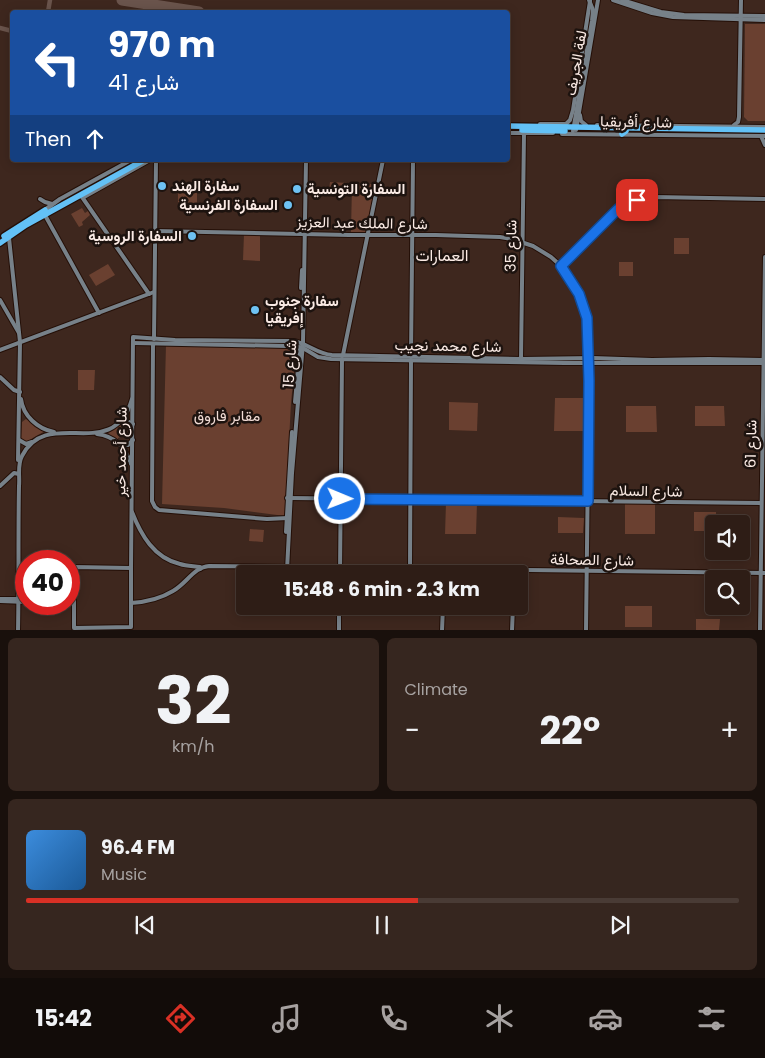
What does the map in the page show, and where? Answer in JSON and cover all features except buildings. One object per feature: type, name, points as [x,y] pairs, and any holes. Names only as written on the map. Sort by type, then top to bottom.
[{"type":"highway","name":"شارع أفريقيا","points":[[664,130],[696,127],[764,132]]},
{"type":"highway","name":"شارع أفريقيا","points":[[510,128],[764,132]]},
{"type":"highway","points":[[3,239],[134,162]]},
{"type":"highway","points":[[47,213],[143,162]]},
{"type":"street","points":[[566,124],[571,117],[590,0]]},
{"type":"street","points":[[575,128],[592,21],[593,10],[590,0]]},
{"type":"street","name":"لفة الجريف","points":[[575,128],[598,0]]},
{"type":"street","points":[[598,5],[603,0]]},
{"type":"street","points":[[613,0],[660,13],[692,17],[765,18]]},
{"type":"street","points":[[622,0],[660,13]]},
{"type":"street","points":[[733,126],[739,119],[741,0]]},
{"type":"street","points":[[741,18],[748,20],[765,18]]},
{"type":"street","points":[[741,26],[748,20]]},
{"type":"street","points":[[740,101],[742,121],[745,125],[749,126]]},
{"type":"street","points":[[579,112],[581,121],[586,125]]},
{"type":"street","name":"شارع أفريقيا","points":[[510,128],[566,124],[575,128],[586,125],[624,129],[764,132]]},
{"type":"street","name":"شارع أفريقيا","points":[[510,129],[524,133],[749,126],[764,132]]},
{"type":"street","points":[[764,132],[765,145]]},
{"type":"street","name":"شارع 35","points":[[520,358],[524,133]]},
{"type":"street","points":[[47,213],[52,204],[127,162]]},
{"type":"street","points":[[47,213],[82,197],[143,162]]},
{"type":"street","name":"شارع 15","points":[[286,518],[302,343],[305,162]]},
{"type":"street","points":[[340,565],[343,357],[383,162]]},
{"type":"street","points":[[410,565],[413,162]]},
{"type":"street","points":[[154,338],[156,163]]},
{"type":"street","points":[[82,197],[149,294]]},
{"type":"street","points":[[561,266],[618,209],[637,200],[655,197],[765,199]]},
{"type":"street","points":[[40,199],[52,204]]},
{"type":"street","points":[[47,213],[99,313]]},
{"type":"street","name":"شارع الملك عبد العزيز","points":[[155,231],[479,235],[523,242],[542,252],[561,266],[573,282],[584,306],[587,318],[589,361],[586,630]]},
{"type":"street","points":[[3,239],[20,342],[18,389],[19,462],[17,475],[19,491]]},
{"type":"street","name":"شارع 61","points":[[760,630],[763,574],[761,503],[765,257]]},
{"type":"street","points":[[0,350],[154,292]]},
{"type":"street","points":[[0,300],[18,332]]},
{"type":"street","name":"شارع محمد نجيب","points":[[133,337],[213,342]]},
{"type":"street","name":"شارع أحمد خير","points":[[131,629],[133,337]]},
{"type":"street","name":"شارع محمد نجيب","points":[[133,344],[294,341],[302,343],[310,350],[343,357],[589,361],[764,361]]},
{"type":"street","name":"شارع محمد نجيب","points":[[223,342],[292,346],[302,343]]},
{"type":"street","points":[[292,346],[301,354],[310,350],[302,343]]},
{"type":"street","points":[[153,344],[152,501],[155,507],[159,510],[286,518]]},
{"type":"street","name":"شارع محمد نجيب","points":[[411,358],[520,358],[589,361]]},
{"type":"street","points":[[0,377],[18,389],[22,405],[29,418],[46,432],[94,433],[107,431],[120,422],[128,410],[133,394]]},
{"type":"street","points":[[19,425],[22,420],[29,418]]},
{"type":"street","points":[[120,422],[127,421],[133,424]]},
{"type":"street","points":[[107,431],[108,436]]},
{"type":"street","points":[[19,440],[26,444],[46,432]]},
{"type":"street","points":[[94,433],[108,436],[120,444],[129,458],[132,468]]},
{"type":"street","points":[[120,444],[130,444],[133,438]]},
{"type":"street","points":[[19,462],[32,442]]},
{"type":"street","points":[[0,486],[17,475]]},
{"type":"street","points":[[17,475],[19,491],[18,550]]},
{"type":"street","name":"شارع 15","points":[[286,565],[286,513],[289,498]]},
{"type":"street","name":"شارع السلام","points":[[289,498],[761,503]]},
{"type":"street","name":"شارع الصحافة","points":[[132,510],[141,533],[159,554],[176,563],[200,569],[236,569]]},
{"type":"street","points":[[80,567],[131,568]]},
{"type":"street","points":[[131,604],[154,600],[168,594],[200,569]]},
{"type":"street","name":"شارع الصحافة","points":[[528,572],[763,574]]},
{"type":"street","points":[[0,600],[15,600]]},
{"type":"street","points":[[18,615],[18,630]]},
{"type":"street","points":[[74,615],[73,629],[131,629]]},
{"type":"street","points":[[338,630],[339,615]]},
{"type":"street","points":[[442,630],[443,615]]},
{"type":"street","points":[[512,630],[513,615]]},
{"type":"green space","points":[[745,24],[765,24],[765,121],[748,121],[744,117]]},
{"type":"green space","points":[[330,182],[348,183],[347,192],[329,191]]},
{"type":"green space","points":[[352,184],[375,184],[366,232],[351,232]]},
{"type":"green space","points":[[178,189],[197,190],[197,203],[178,202]]},
{"type":"green space","points":[[82,208],[85,213],[88,211],[90,215],[82,222],[83,225],[79,227],[71,214]]},
{"type":"green space","points":[[244,234],[260,235],[260,261],[243,260]]},
{"type":"green space","points":[[674,238],[689,238],[689,254],[674,254]]},
{"type":"green space","points":[[619,262],[633,262],[633,276],[619,276]]},
{"type":"green space","points":[[108,264],[115,275],[96,286],[89,275]]},
{"type":"green space","name":"مقابر فاروق","points":[[166,344],[290,347],[296,351],[291,403],[285,516],[224,508],[162,504]]},
{"type":"green space","points":[[78,370],[95,370],[94,390],[78,390]]},
{"type":"green space","points":[[555,398],[586,398],[586,431],[554,431]]},
{"type":"green space","points":[[449,402],[478,403],[477,431],[449,430]]},
{"type":"green space","points":[[626,406],[656,406],[657,432],[626,432]]},
{"type":"green space","points":[[695,406],[724,406],[725,426],[695,426]]},
{"type":"green space","points":[[26,419],[45,431],[26,442],[21,438],[22,422]]},
{"type":"green space","points":[[124,422],[130,423],[132,428],[128,429],[127,436],[118,438],[118,440],[109,435],[108,431]]},
{"type":"green space","points":[[446,502],[477,502],[476,534],[445,534]]},
{"type":"green space","points":[[625,504],[655,504],[655,534],[625,534]]},
{"type":"green space","points":[[694,512],[716,512],[716,515],[705,515],[705,531],[694,531]]},
{"type":"green space","points":[[558,517],[584,518],[583,533],[558,533]]},
{"type":"green space","points":[[250,529],[264,530],[263,542],[249,541]]},
{"type":"green space","points":[[625,606],[652,606],[652,627],[625,627]]},
{"type":"green space","points":[[696,619],[720,619],[719,630],[696,630]]},
{"type":"taxiway","points":[[48,10],[50,0]]},
{"type":"taxiway","points":[[0,28],[10,30]]},
{"type":"runway","points":[[122,0],[186,10]]},
{"type":"place","name":"سفارة الهند","points":[[162,186]]},
{"type":"place","name":"السفارة التونسية","points":[[297,189]]},
{"type":"place","name":"السفارة الفرنسية","points":[[288,205]]},
{"type":"place","name":"السفارة الروسية","points":[[192,236]]},
{"type":"place","name":"سفارة جنوب إفريقيا","points":[[255,310]]},
{"type":"district","name":"العمارات","points":[[442,255]]},
{"type":"route","points":[[340,499],[588,501],[589,381],[587,318],[579,294],[561,266],[618,209],[637,200]]}]
